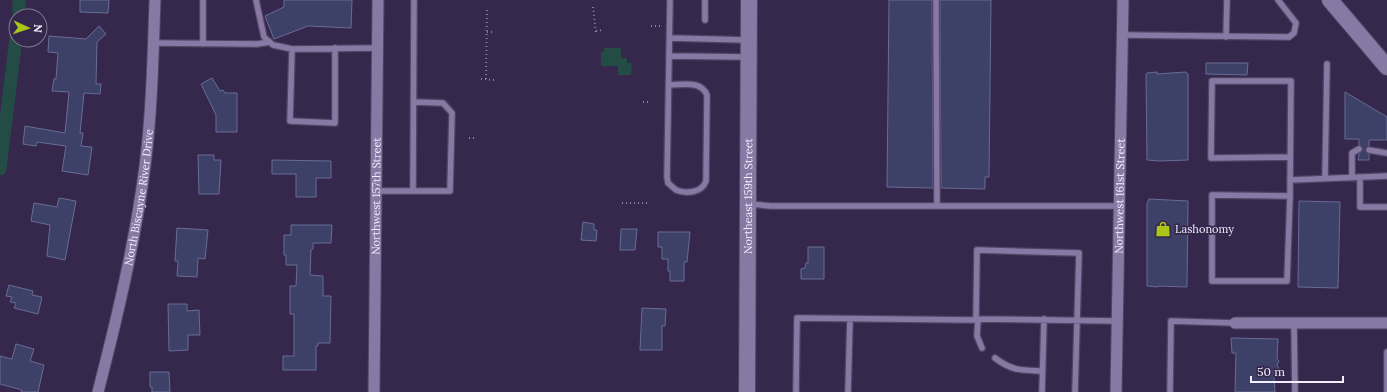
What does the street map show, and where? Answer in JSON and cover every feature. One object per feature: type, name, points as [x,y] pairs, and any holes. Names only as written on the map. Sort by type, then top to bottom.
[{"type":"street","name":"North Biscayne River Drive","points":[[98,392],[116,319],[143,181],[151,100],[155,0]]},
{"type":"street","name":"Northwest 157th Street","points":[[374,392],[378,0]]},
{"type":"street","name":"Northeast 159th Street","points":[[747,392],[749,0]]},
{"type":"street","name":"Northwest 161st Street","points":[[1116,392],[1123,0]]},
{"type":"street","points":[[1330,0],[1387,67]]},
{"type":"street","points":[[1235,323],[1387,323]]},
{"type":"lane","points":[[203,0],[203,44]]},
{"type":"lane","points":[[256,0],[264,37],[274,45],[292,49],[378,48]]},
{"type":"lane","points":[[413,191],[414,0]]},
{"type":"lane","points":[[669,85],[699,86],[704,88],[707,95],[706,181],[701,189],[695,191],[681,192],[671,187],[668,183],[669,85],[670,56],[670,0]]},
{"type":"lane","points":[[704,20],[705,0]]},
{"type":"lane","points":[[936,0],[937,206]]},
{"type":"lane","points":[[1226,37],[1227,0]]},
{"type":"lane","points":[[1123,35],[1286,38],[1292,36],[1296,30],[1296,23],[1278,0]]},
{"type":"lane","points":[[670,38],[749,40]]},
{"type":"lane","points":[[153,43],[257,44],[270,42]]},
{"type":"lane","points":[[292,49],[290,121],[335,123],[335,48]]},
{"type":"lane","points":[[670,56],[749,57]]},
{"type":"lane","points":[[1325,178],[1327,64]]},
{"type":"lane","points":[[1290,157],[1211,158],[1212,81],[1291,81],[1290,196],[1287,282],[1212,281],[1212,195],[1290,196]]},
{"type":"lane","points":[[376,191],[450,191],[453,116],[450,109],[443,103],[414,102]]},
{"type":"lane","points":[[1352,177],[1352,153],[1359,150]]},
{"type":"lane","points":[[1369,150],[1387,153]]},
{"type":"lane","points":[[1290,180],[1387,176]]},
{"type":"lane","points":[[1360,178],[1360,207],[1387,207]]},
{"type":"lane","points":[[748,204],[771,206],[1120,206]]},
{"type":"lane","points":[[796,392],[797,318],[976,320],[977,250],[1079,253],[1075,392]]},
{"type":"lane","points":[[848,392],[850,318]]},
{"type":"lane","points":[[982,348],[977,336],[978,319],[1117,321]]},
{"type":"lane","points":[[1042,392],[1044,319]]},
{"type":"lane","points":[[1170,392],[1171,321],[1235,323]]},
{"type":"lane","points":[[1294,323],[1295,392]]},
{"type":"lane","points":[[1387,352],[1387,392]]},
{"type":"lane","points":[[995,358],[1006,366],[1015,370],[1042,371]]},
{"type":"path","points":[[486,79],[487,6]]},
{"type":"path","points":[[593,7],[596,34]]},
{"type":"path","points":[[651,26],[662,26]]},
{"type":"path","points":[[596,31],[603,30]]},
{"type":"path","points":[[487,32],[495,32]]},
{"type":"path","points":[[481,79],[495,80]]},
{"type":"path","points":[[643,102],[650,102]]},
{"type":"path","points":[[469,138],[474,138]]},
{"type":"path","points":[[622,203],[649,203]]},
{"type":"shaded area","points":[[604,48],[621,48],[621,58],[627,58],[627,63],[632,63],[631,75],[618,75],[618,66],[601,66],[601,52],[604,52]]},
{"type":"building","points":[[80,0],[109,0],[108,13],[80,12]]},
{"type":"building","points":[[284,0],[352,0],[351,28],[308,26],[274,39],[265,16],[284,7]]},
{"type":"building","points":[[889,0],[932,0],[933,188],[887,187]]},
{"type":"building","points":[[940,0],[991,0],[989,177],[985,177],[985,189],[941,188]]},
{"type":"building","points":[[99,26],[106,34],[97,42],[96,84],[101,84],[100,94],[84,93],[80,133],[83,133],[81,146],[92,147],[88,175],[62,171],[66,146],[37,142],[36,146],[23,144],[25,126],[65,133],[69,92],[52,91],[54,79],[56,79],[58,53],[48,52],[49,36],[86,39]]},
{"type":"building","points":[[1206,63],[1248,63],[1247,75],[1206,74]]},
{"type":"building","points":[[1157,72],[1157,74],[1186,72],[1188,74],[1188,160],[1147,160],[1146,74]]},
{"type":"building","points":[[212,78],[220,91],[223,90],[225,93],[237,93],[237,132],[216,132],[216,115],[201,84]]},
{"type":"building","points":[[1345,92],[1387,117],[1387,140],[1369,140],[1369,146],[1365,150],[1369,154],[1369,160],[1358,160],[1359,154],[1363,149],[1359,145],[1359,139],[1345,139]]},
{"type":"building","points":[[198,155],[214,155],[214,160],[221,160],[219,194],[199,194]]},
{"type":"building","points":[[272,160],[331,161],[331,178],[316,178],[316,197],[296,197],[296,174],[272,174]]},
{"type":"building","points":[[59,198],[76,201],[65,260],[47,256],[50,225],[31,221],[34,203],[57,207]]},
{"type":"building","points":[[1149,199],[1188,201],[1187,287],[1147,286],[1147,204]]},
{"type":"building","points":[[1299,201],[1340,202],[1338,288],[1298,287]]},
{"type":"building","points":[[583,222],[594,224],[594,230],[597,230],[596,241],[581,240]]},
{"type":"building","points":[[291,225],[332,225],[331,243],[313,243],[313,249],[311,250],[310,275],[323,276],[323,296],[331,296],[330,343],[318,343],[318,346],[316,346],[316,370],[283,370],[283,356],[294,356],[294,314],[290,314],[290,286],[296,286],[297,265],[286,265],[286,255],[284,255],[284,235],[291,235]]},
{"type":"building","points":[[177,228],[208,230],[205,259],[198,258],[197,277],[177,276],[178,261],[175,261]]},
{"type":"building","points":[[621,229],[637,229],[635,250],[620,250]]},
{"type":"building","points":[[658,232],[690,232],[687,262],[684,262],[684,281],[670,281],[668,259],[662,259],[662,247],[658,247]]},
{"type":"building","points":[[808,247],[824,247],[824,279],[801,279],[801,269],[805,268],[806,263],[808,263]]},
{"type":"building","points":[[9,285],[33,291],[32,295],[42,297],[38,314],[14,308],[16,303],[10,302],[12,297],[6,296]]},
{"type":"building","points":[[168,304],[187,304],[187,311],[199,310],[200,335],[188,335],[188,350],[169,351]]},
{"type":"building","points":[[642,308],[666,309],[665,326],[662,326],[662,350],[640,350]]},
{"type":"building","points":[[1231,338],[1278,339],[1277,359],[1279,361],[1277,365],[1279,369],[1274,378],[1275,392],[1235,392],[1236,353],[1232,353]]},
{"type":"building","points":[[16,344],[34,349],[30,361],[44,365],[38,392],[21,392],[22,390],[0,384],[0,356],[12,359]]},
{"type":"building","points":[[150,372],[169,372],[170,392],[152,392],[152,387],[150,387]]},
{"type":"waterway","points":[[19,0],[19,8]]},
{"type":"waterway","points":[[0,169],[15,48]]},
{"type":"place","name":"Lashonomy","points":[[1163,229]]}]
